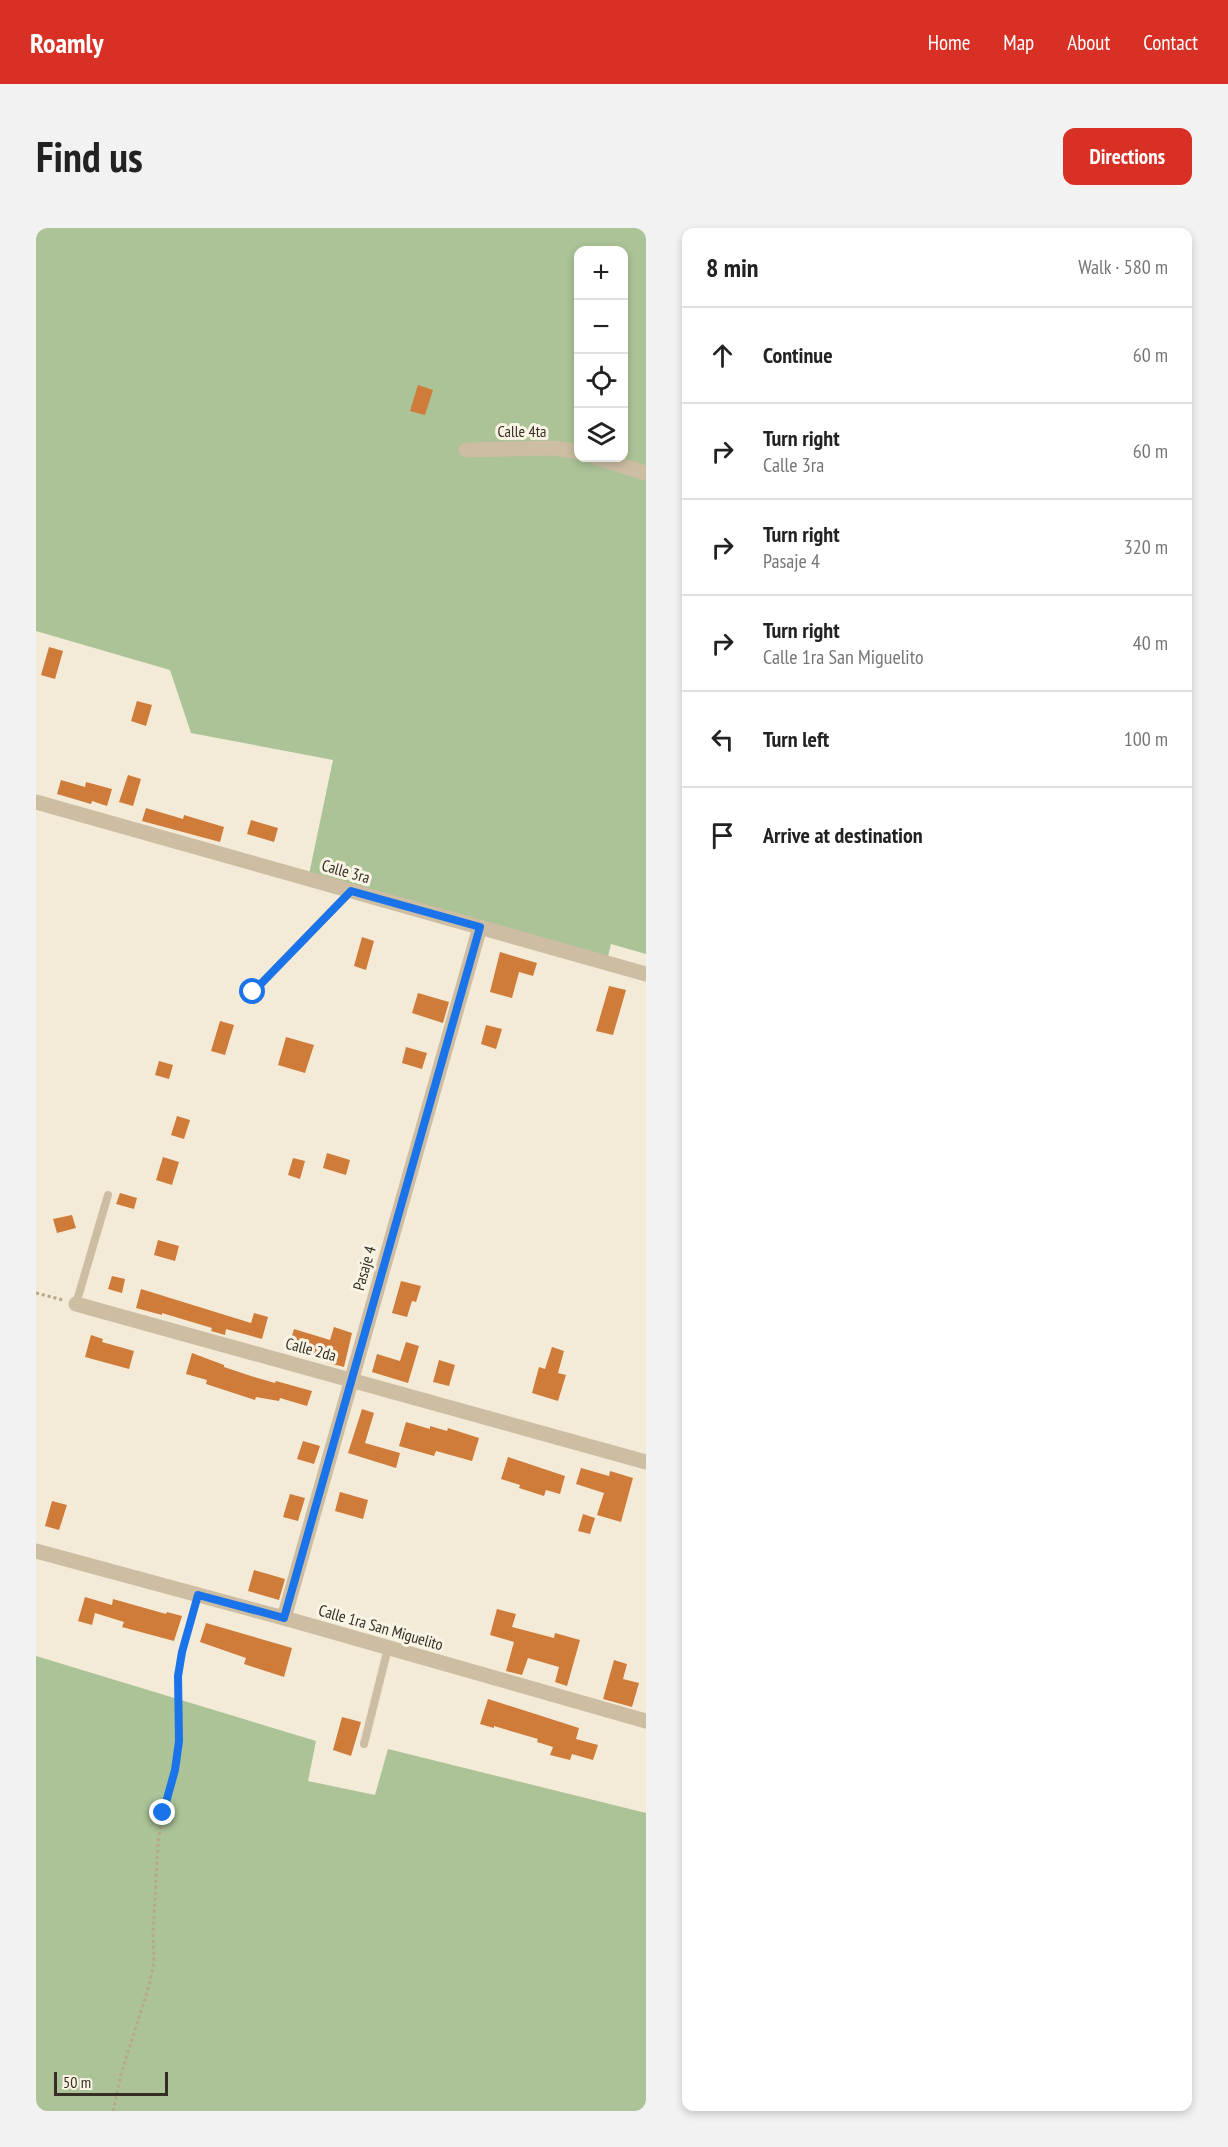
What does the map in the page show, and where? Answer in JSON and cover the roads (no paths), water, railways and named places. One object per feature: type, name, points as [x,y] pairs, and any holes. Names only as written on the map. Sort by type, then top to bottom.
[{"type":"street","name":"Calle 4ta","points":[[466,450],[544,448],[574,451]]},
{"type":"street","points":[[610,462],[646,473]]},
{"type":"street","name":"Calle 3ra","points":[[37,808],[351,891],[646,974]]},
{"type":"street","name":"Pasaje 4","points":[[284,1618],[480,927]]},
{"type":"street","name":"Calle 2da","points":[[76,1304],[646,1462]]},
{"type":"street","name":"Calle 1ra San Miguelito","points":[[36,1551],[284,1618],[646,1721]]},
{"type":"lane","points":[[253,992],[351,891]]},
{"type":"lane","points":[[76,1304],[108,1195]]},
{"type":"lane","points":[[364,1744],[388,1648]]}]
